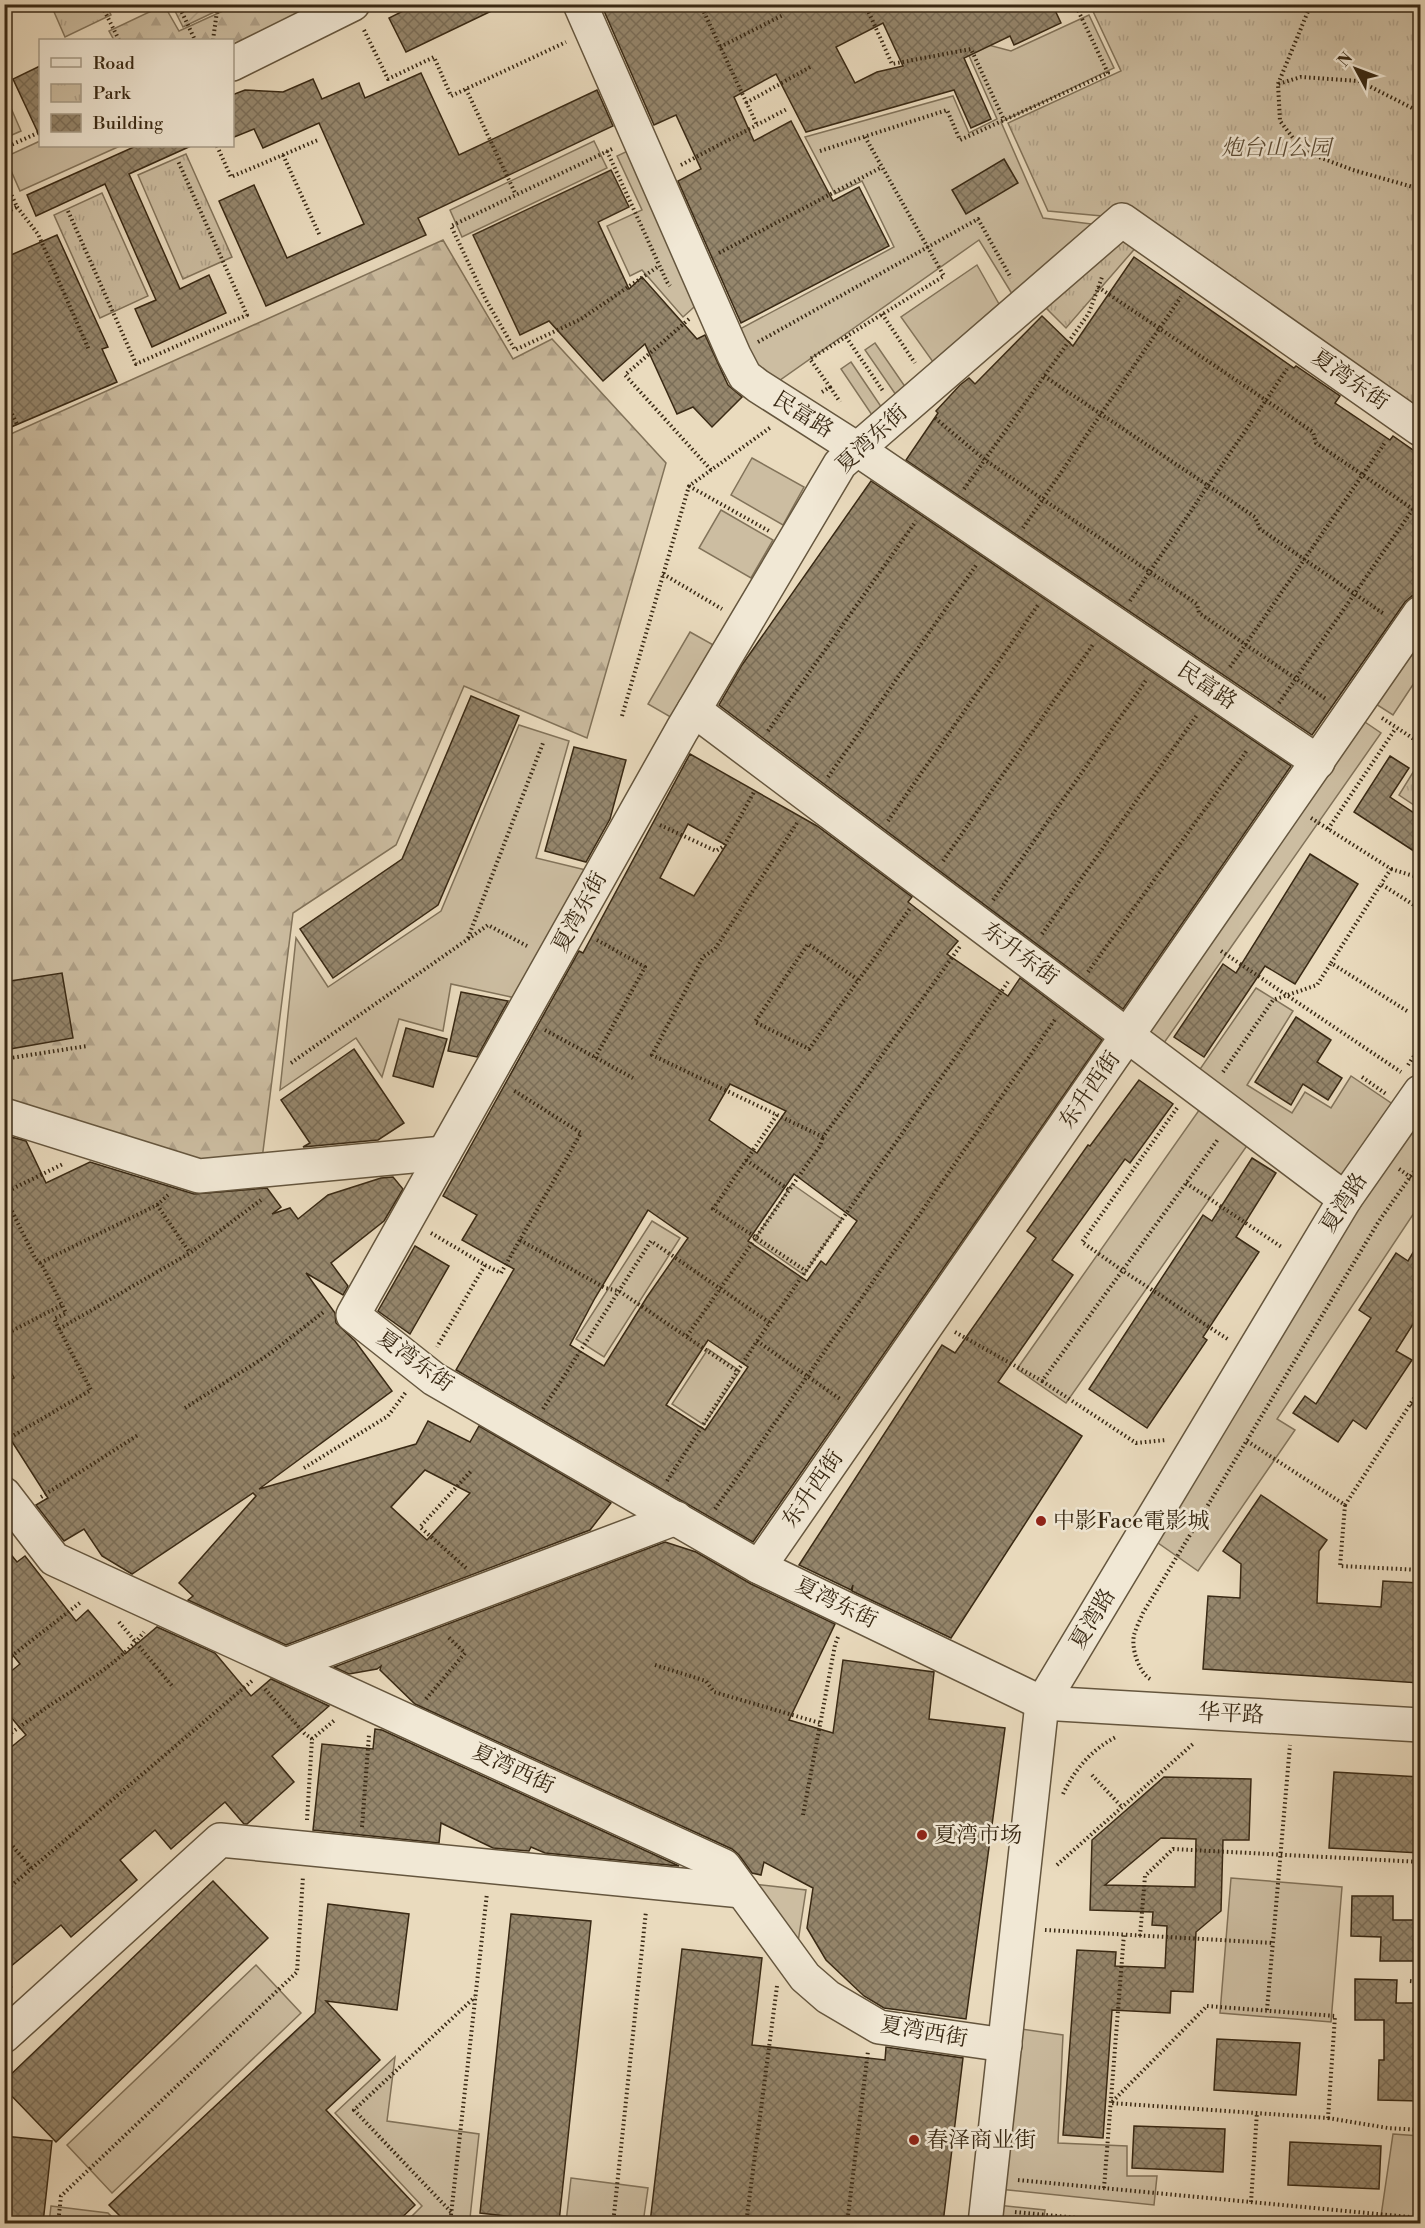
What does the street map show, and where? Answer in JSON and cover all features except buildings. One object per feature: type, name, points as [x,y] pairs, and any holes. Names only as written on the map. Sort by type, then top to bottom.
[{"type":"street","points":[[234,63],[352,5]]},
{"type":"street","name":"民富路","points":[[586,17],[745,376],[857,449],[1318,762]]},
{"type":"street","name":"夏湾东街","points":[[1042,1703],[759,1567],[434,1379],[353,1316],[635,813],[840,464],[1122,220],[1420,429]]},
{"type":"street","name":"东升西街","points":[[759,1567],[1414,622]]},
{"type":"street","name":"东升东街","points":[[694,710],[1345,1198]]},
{"type":"street","name":"夏湾路","points":[[995,2217],[990,2177],[1042,1703],[1345,1198],[1412,1082]]},
{"type":"street","points":[[4,1115],[199,1176],[444,1153]]},
{"type":"street","name":"夏湾西街","points":[[11,1502],[54,1559],[724,1866],[805,1977],[828,1997],[879,2027],[1005,2045]]},
{"type":"street","points":[[281,1663],[422,1614],[676,1518]]},
{"type":"street","name":"华平路","points":[[1042,1703],[1420,1725]]},
{"type":"street","points":[[4,2036],[220,1840],[742,1891]]},
{"type":"path","points":[[178,4],[195,39]]},
{"type":"path","points":[[213,39],[218,4]]},
{"type":"path","points":[[865,4],[892,64],[971,49],[1004,120]]},
{"type":"path","points":[[819,151],[947,110],[960,140],[1108,73],[1075,4]]},
{"type":"path","points":[[1311,4],[1278,84],[1280,121],[1303,151],[1353,170],[1420,189]]},
{"type":"path","points":[[78,5],[104,10],[118,39]]},
{"type":"path","points":[[352,5],[388,79],[434,57],[451,96],[586,17]]},
{"type":"path","points":[[702,8],[757,125]]},
{"type":"path","points":[[720,47],[783,15]]},
{"type":"path","points":[[746,103],[812,66]]},
{"type":"path","points":[[1278,84],[1301,77],[1359,81],[1420,111]]},
{"type":"path","points":[[466,89],[516,195]]},
{"type":"path","points":[[656,178],[787,109]]},
{"type":"path","points":[[4,148],[39,132]]},
{"type":"path","points":[[638,137],[451,226],[486,300],[514,350],[581,320],[659,266]]},
{"type":"path","points":[[217,147],[231,177],[318,140]]},
{"type":"path","points":[[283,155],[320,236]]},
{"type":"path","points":[[68,211],[136,364],[247,315],[178,161]]},
{"type":"path","points":[[695,266],[882,167]]},
{"type":"path","points":[[4,179],[17,207],[38,234],[89,350]]},
{"type":"path","points":[[4,213],[17,207]]},
{"type":"path","points":[[734,355],[978,219],[1026,303]]},
{"type":"path","points":[[1007,551],[1198,273]]},
{"type":"path","points":[[635,813],[716,851],[724,846],[760,760],[940,505],[985,460],[1089,314],[1102,276]]},
{"type":"path","points":[[1098,287],[1313,432],[1316,443],[1420,514]]},
{"type":"path","points":[[710,300],[626,375],[711,470]]},
{"type":"path","points":[[882,314],[914,400]]},
{"type":"path","points":[[846,337],[914,400],[985,460],[1197,604],[1199,613],[1354,709],[1396,728],[1420,743]]},
{"type":"path","points":[[858,980],[808,944],[755,1022],[809,1048],[927,885],[1110,621],[1121,614],[1303,347]]},
{"type":"path","points":[[1044,376],[1254,518],[1260,530],[1414,622]]},
{"type":"path","points":[[4,398],[16,424]]},
{"type":"path","points":[[689,486],[793,544]]},
{"type":"path","points":[[663,574],[746,623]]},
{"type":"path","points":[[872,844],[1053,583]]},
{"type":"path","points":[[1328,829],[1396,728]]},
{"type":"path","points":[[468,939],[543,743]]},
{"type":"path","points":[[1289,804],[1391,869],[1420,878]]},
{"type":"path","points":[[1230,1340],[1082,1242],[1273,1000],[1317,985],[1391,869]]},
{"type":"path","points":[[1381,884],[1420,909]]},
{"type":"path","points":[[291,1063],[488,925],[552,961]]},
{"type":"path","points":[[572,926],[645,967],[595,1058]]},
{"type":"path","points":[[1198,935],[1412,1082]]},
{"type":"path","points":[[1331,963],[1407,1011]]},
{"type":"path","points":[[520,1017],[633,1078]]},
{"type":"path","points":[[4,1059],[87,1046]]},
{"type":"path","points":[[407,1220],[501,1273],[581,1133],[488,1075]]},
{"type":"path","points":[[777,1115],[713,1209],[806,1271]]},
{"type":"path","points":[[1042,1381],[1235,1116]]},
{"type":"path","points":[[687,1336],[820,1146],[823,1137]]},
{"type":"path","points":[[4,1441],[92,1390],[54,1319],[66,1313],[40,1263],[35,1258],[4,1194],[101,1145]]},
{"type":"path","points":[[746,1160],[789,1190]]},
{"type":"path","points":[[1156,1683],[1147,1677],[1136,1657],[1133,1638],[1143,1613],[1379,1221],[1420,1163]]},
{"type":"path","points":[[1186,1183],[1286,1250]]},
{"type":"path","points":[[59,1329],[190,1253],[262,1200]]},
{"type":"path","points":[[40,1263],[157,1204],[190,1253]]},
{"type":"path","points":[[520,1240],[605,1288],[619,1291],[737,1371]]},
{"type":"path","points":[[528,1433],[651,1241],[770,1323]]},
{"type":"path","points":[[304,1468],[388,1416],[424,1370],[485,1265]]},
{"type":"path","points":[[185,1407],[268,1355],[337,1303],[353,1316]]},
{"type":"path","points":[[4,1335],[62,1305]]},
{"type":"path","points":[[931,1319],[1042,1381],[1136,1443],[1167,1440]]},
{"type":"path","points":[[757,1341],[864,1416]]},
{"type":"path","points":[[1420,1389],[1346,1505],[1340,1566],[1420,1570]]},
{"type":"path","points":[[1411,1404],[1420,1411]]},
{"type":"path","points":[[11,1502],[138,1435]]},
{"type":"path","points":[[1248,1440],[1346,1505]]},
{"type":"path","points":[[472,1470],[420,1527],[489,1588]]},
{"type":"path","points":[[4,1662],[105,1583]]},
{"type":"path","points":[[4,1738],[99,1675],[136,1642],[162,1608]]},
{"type":"path","points":[[803,1815],[835,1645],[850,1610]]},
{"type":"path","points":[[408,1720],[465,1653],[422,1614]]},
{"type":"path","points":[[115,1617],[172,1686]]},
{"type":"path","points":[[4,1892],[281,1663]]},
{"type":"path","points":[[655,1665],[706,1681],[714,1692],[820,1723]]},
{"type":"path","points":[[58,2223],[61,2196],[297,1972],[312,1739],[365,1701]]},
{"type":"path","points":[[360,1854],[365,1701]]},
{"type":"path","points":[[1060,1800],[1071,1777],[1086,1758],[1105,1742],[1125,1732]]},
{"type":"path","points":[[1267,2010],[1290,1742]]},
{"type":"path","points":[[1057,1865],[1193,1744]]},
{"type":"path","points":[[1092,1775],[1122,1807]]},
{"type":"path","points":[[4,1836],[32,1869]]},
{"type":"path","points":[[1140,1936],[1144,1876],[1173,1849],[1420,1862]]},
{"type":"path","points":[[450,2223],[490,1867]]},
{"type":"path","points":[[613,2223],[650,1882]]},
{"type":"path","points":[[1038,1929],[1272,1943]]},
{"type":"path","points":[[1104,2188],[1124,1935]]},
{"type":"path","points":[[746,2223],[778,1976],[788,1954]]},
{"type":"path","points":[[1410,1981],[1420,1982]]},
{"type":"path","points":[[451,2213],[354,2110],[475,1997]]},
{"type":"path","points":[[1111,2103],[1207,2006],[1267,2010],[1335,2016],[1328,2118]]},
{"type":"path","points":[[847,2223],[871,2022]]},
{"type":"path","points":[[1111,2103],[1328,2118],[1388,2128],[1420,2130]]},
{"type":"path","points":[[1251,2202],[1257,2112]]},
{"type":"path","points":[[990,2177],[1420,2218]]},
{"type":"path","points":[[995,2217],[1141,2223]]},
{"type":"green space","points":[[51,5],[106,5],[111,15],[65,37]]},
{"type":"green space","points":[[164,5],[179,31],[236,5],[335,5],[234,54],[234,39],[113,39],[109,31]]},
{"type":"green space","points":[[172,5],[229,5],[183,27]]},
{"type":"green space","name":"炮台山公园","points":[[1090,5],[1420,5],[1420,426],[1124,218],[1048,211],[1008,123],[1121,71]]},
{"type":"green space","points":[[1089,15],[1114,68],[1001,122],[1043,218],[1108,226],[1017,302],[979,240],[773,385],[752,364],[738,330],[894,247],[862,181],[835,194],[805,137],[953,96],[969,133],[997,119],[966,49],[981,43],[1011,51]]},
{"type":"green space","points":[[4,92],[21,131],[5,138],[4,138]]},
{"type":"green space","points":[[39,141],[39,147],[118,147],[20,191],[5,157]]},
{"type":"green space","points":[[594,141],[607,168],[462,237],[450,210]]},
{"type":"green space","points":[[634,148],[704,298],[683,317],[642,270],[630,276],[607,226],[642,210],[617,156]]},
{"type":"green space","points":[[186,154],[232,257],[183,279],[138,175]]},
{"type":"green space","points":[[102,193],[148,296],[100,318],[54,215]]},
{"type":"green space","points":[[1123,231],[1138,245],[1066,328],[1038,300]]},
{"type":"green space","points":[[443,240],[513,359],[552,339],[666,463],[587,738],[464,686],[396,845],[293,913],[261,1167],[199,1174],[5,1113],[4,437]]},
{"type":"green space","points":[[977,265],[999,304],[933,362],[901,317]]},
{"type":"green space","points":[[875,343],[906,388],[896,395],[865,350]]},
{"type":"green space","points":[[851,362],[882,408],[872,415],[841,369]]},
{"type":"green space","points":[[752,458],[804,487],[783,525],[731,495]]},
{"type":"green space","points":[[721,510],[773,540],[751,578],[699,548]]},
{"type":"green space","points":[[1420,622],[1420,674],[1393,715],[1368,699]]},
{"type":"green space","points":[[690,632],[717,647],[674,719],[648,704]]},
{"type":"green space","points":[[1359,718],[1381,733],[1159,1050],[1137,1035]]},
{"type":"green space","points":[[519,725],[569,741],[536,858],[590,871],[520,999],[451,984],[443,1031],[399,1019],[382,1077],[356,1038],[280,1090],[296,938],[328,987],[441,911]]},
{"type":"green space","points":[[1420,761],[1420,809],[1399,795]]},
{"type":"green space","points":[[1256,988],[1293,1011],[1247,1085],[1292,1113],[1305,1092],[1331,1108],[1351,1076],[1400,1109],[1346,1186],[1198,1072]]},
{"type":"green space","points":[[1202,1106],[1251,1140],[1066,1403],[1017,1369]]},
{"type":"green space","points":[[1420,1111],[1420,1204],[1277,1419],[1295,1430],[1198,1571],[1151,1538],[1356,1202]]},
{"type":"green space","points":[[792,1184],[842,1219],[804,1275],[754,1240]]},
{"type":"green space","points":[[652,1221],[680,1238],[604,1357],[576,1339]]},
{"type":"green space","points":[[708,1349],[740,1371],[704,1425],[672,1404]]},
{"type":"green space","points":[[1231,1878],[1342,1887],[1331,2022],[1220,2013]]},
{"type":"green space","points":[[745,1883],[806,1890],[796,1955]]},
{"type":"green space","points":[[256,1965],[301,2013],[112,2193],[67,2145]]},
{"type":"green space","points":[[1015,2028],[1063,2035],[1058,2143],[1127,2146],[1127,2176],[1157,2176],[1154,2205],[999,2189]]},
{"type":"green space","points":[[395,2057],[387,2121],[479,2134],[470,2218],[518,2223],[405,2223],[422,2206],[335,2113]]},
{"type":"green space","points":[[1393,2134],[1420,2136],[1420,2220],[1381,2216]]},
{"type":"green space","points":[[571,2178],[648,2188],[643,2223],[566,2223]]},
{"type":"green space","points":[[997,2205],[1045,2210],[1043,2223],[995,2224]]},
{"type":"green space","points":[[51,2206],[108,2213],[118,2223],[49,2223]]},
{"type":"place","name":"中影Face電影城","points":[[1041,1521]]},
{"type":"place","name":"夏湾市场","points":[[922,1835]]},
{"type":"place","name":"春泽商业街","points":[[914,2140]]}]
